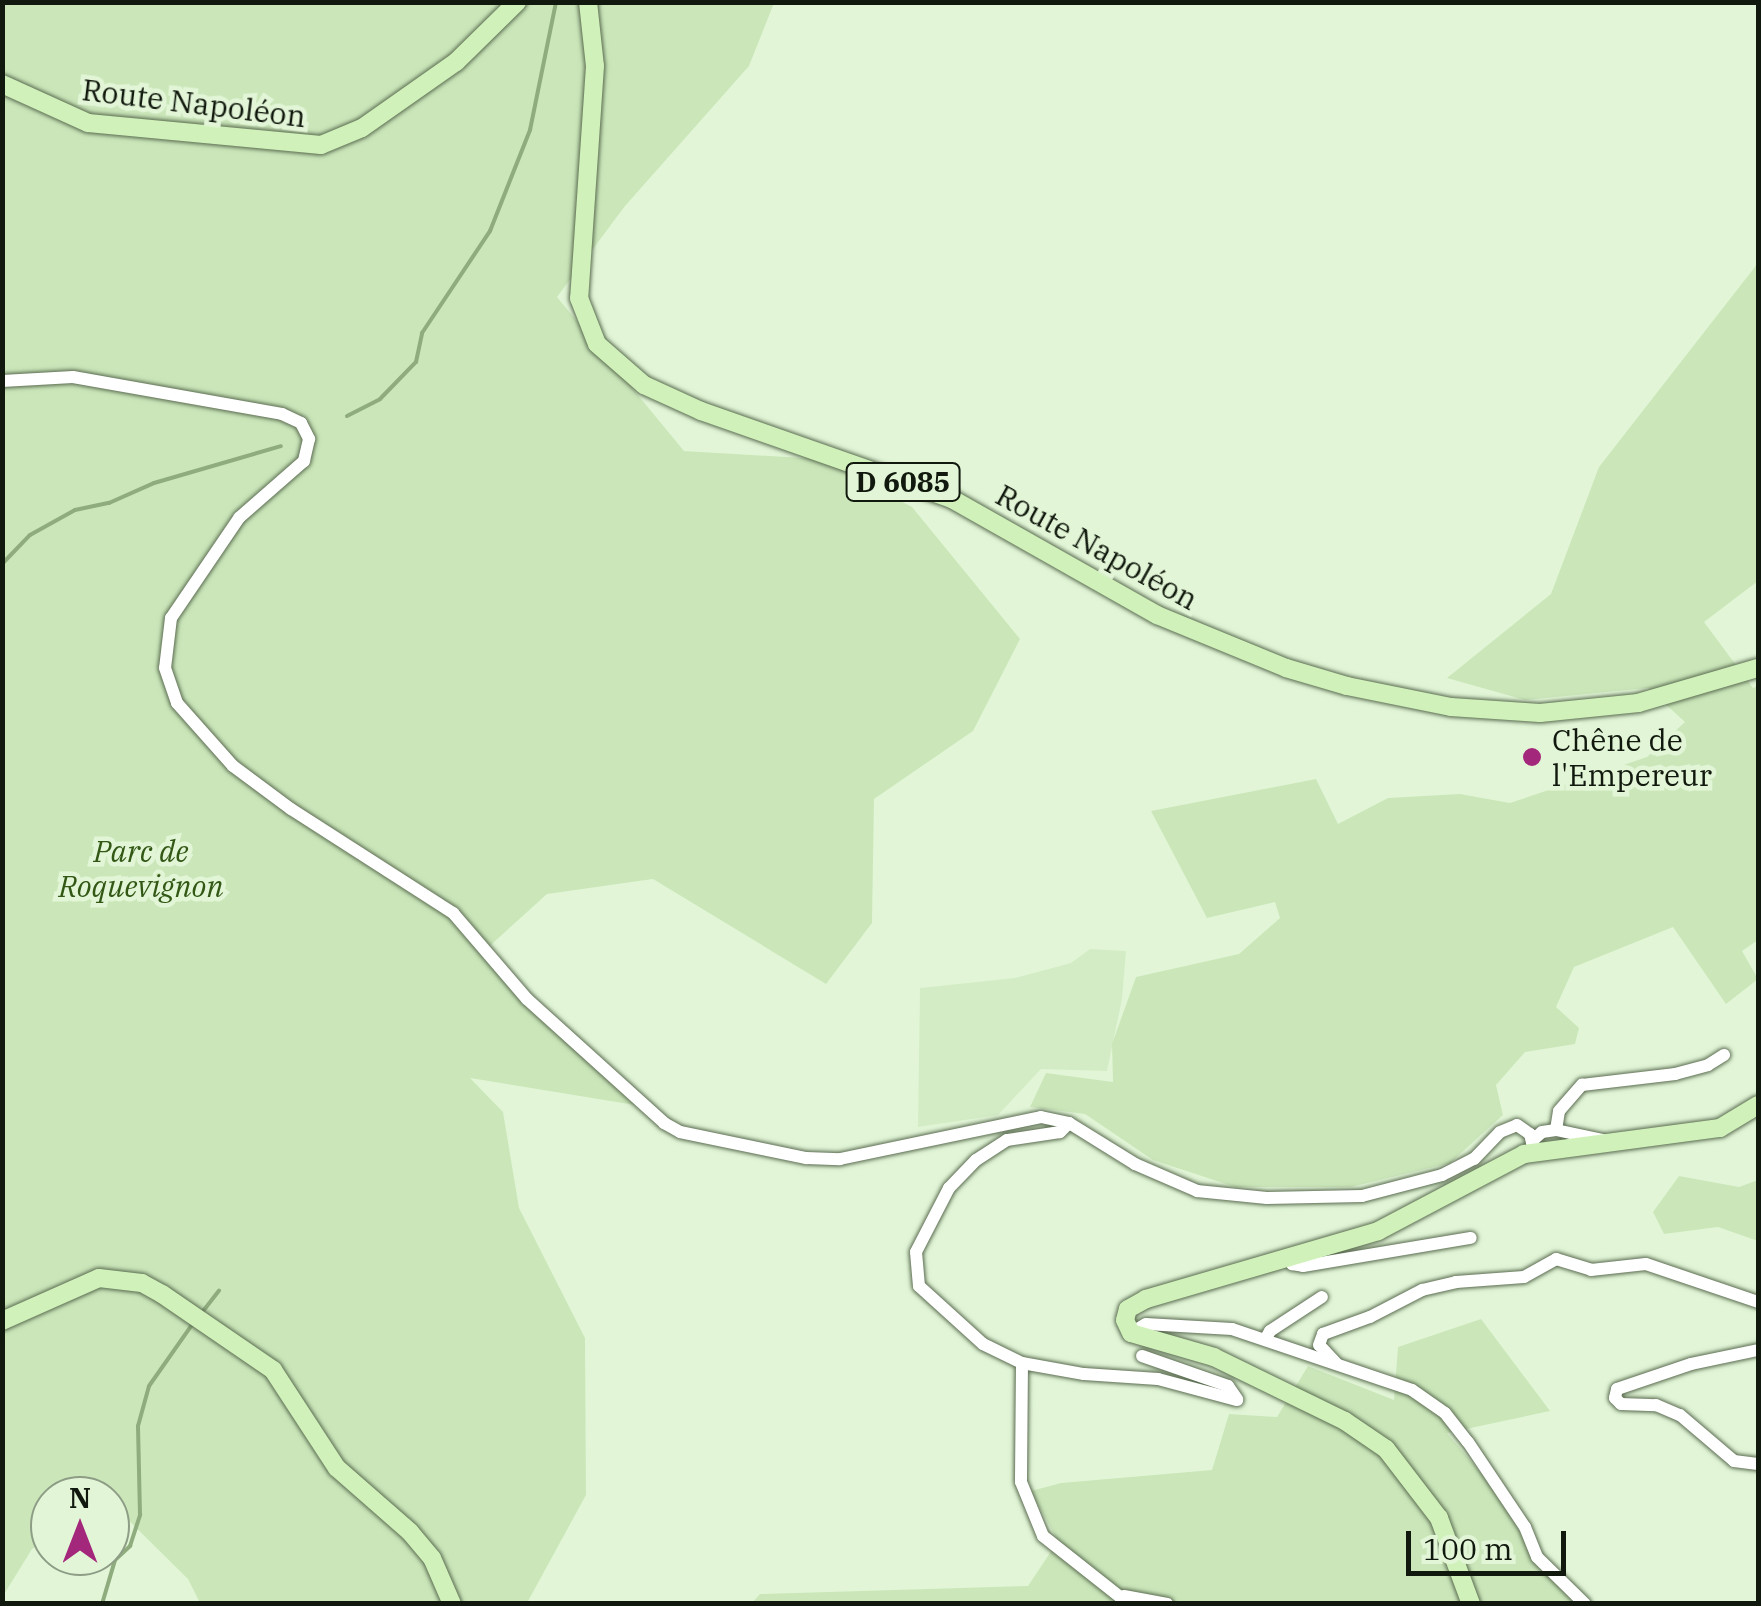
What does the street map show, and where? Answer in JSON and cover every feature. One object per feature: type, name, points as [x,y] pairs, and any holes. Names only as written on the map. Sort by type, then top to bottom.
[{"type":"main road","name":"Route Napoléon","points":[[2,84],[88,123],[321,145],[362,128],[456,62],[517,2]]},
{"type":"main road","name":"Route Napoléon","points":[[588,2],[595,66],[579,298],[597,344],[644,385],[701,412],[952,500],[1157,616],[1286,668],[1347,686],[1452,707],[1540,713],[1638,703],[1758,668]]},
{"type":"main road","points":[[1471,1604],[1438,1518],[1386,1449],[1345,1421],[1214,1356],[1132,1333],[1126,1314],[1133,1305],[1378,1230],[1533,1146],[1720,1128],[1758,1105]]},
{"type":"main road","points":[[2,1321],[98,1278],[142,1283],[175,1302],[236,1342],[280,1378],[336,1468],[410,1532],[432,1558],[452,1604]]},
{"type":"street","points":[[2,381],[73,377],[271,412],[302,423],[309,440],[304,461],[239,518],[177,604],[164,654],[176,702],[233,766],[291,809],[453,913],[527,999],[664,1123],[730,1144],[840,1159],[1021,1118],[1041,1117],[1068,1123],[1164,1179],[1197,1191],[1236,1197],[1362,1196],[1458,1169],[1508,1127],[1524,1127],[1533,1146]]},
{"type":"street","points":[[1556,1130],[1558,1111],[1582,1084],[1675,1074],[1708,1065],[1724,1054]]},
{"type":"street","points":[[1068,1123],[1060,1132],[1008,1140],[976,1160],[949,1188],[916,1252],[915,1270],[926,1295],[983,1344],[1022,1363],[1084,1374],[1158,1379],[1238,1400],[1228,1386],[1142,1356]]},
{"type":"street","points":[[1533,1146],[1542,1132],[1556,1130],[1607,1141]]},
{"type":"street","points":[[1289,1258],[1292,1264],[1303,1266],[1471,1238]]},
{"type":"street","points":[[1337,1364],[1320,1345],[1323,1334],[1370,1317],[1422,1290],[1456,1282],[1524,1278],[1556,1259],[1591,1270],[1646,1264],[1758,1302]]},
{"type":"street","points":[[1266,1338],[1270,1330],[1322,1296]]},
{"type":"street","points":[[1132,1333],[1146,1324],[1232,1329],[1412,1390],[1444,1413],[1498,1483],[1525,1527],[1537,1557],[1585,1604]]},
{"type":"street","points":[[1758,1350],[1691,1364],[1618,1389],[1615,1398],[1620,1404],[1656,1406],[1680,1415],[1734,1461],[1758,1464]]},
{"type":"street","points":[[1022,1363],[1021,1482],[1043,1536],[1126,1600],[1167,1604]]},
{"type":"shaded area","points":[[1090,949],[1126,951],[1122,999],[1107,1071],[1041,1069],[998,1115],[918,1127],[920,988],[1015,978],[1071,963]]},
{"type":"green space","name":"Parc de Roquevignon","points":[[2,3],[774,3],[749,66],[625,206],[557,297],[684,451],[820,459],[912,507],[1020,639],[973,731],[874,799],[872,923],[826,984],[653,879],[547,894],[483,952],[641,1106],[470,1078],[503,1112],[519,1208],[585,1338],[586,1495],[527,1603],[200,1603],[188,1579],[130,1522],[130,1476],[30,1476],[30,1552],[3,1596]]},
{"type":"green space","points":[[1758,263],[1758,581],[1704,622],[1753,688],[1758,686],[1758,940],[1742,951],[1758,979],[1726,1004],[1673,927],[1574,967],[1556,1007],[1579,1028],[1575,1044],[1525,1052],[1496,1085],[1503,1115],[1450,1163],[1351,1187],[1235,1187],[1153,1160],[1085,1114],[1030,1107],[1046,1073],[1113,1082],[1112,1044],[1136,977],[1239,954],[1280,918],[1275,902],[1207,918],[1151,811],[1316,779],[1338,824],[1388,798],[1460,794],[1510,803],[1647,757],[1685,722],[1648,688],[1525,700],[1447,678],[1551,594],[1599,467]]},
{"type":"green space","points":[[1679,1176],[1739,1187],[1758,1180],[1758,1241],[1718,1227],[1664,1234],[1653,1212]]},
{"type":"green space","points":[[1481,1319],[1550,1411],[1447,1433],[1506,1503],[1535,1562],[1576,1604],[751,1604],[760,1594],[1028,1586],[1058,1541],[1031,1491],[1061,1483],[1212,1470],[1229,1414],[1277,1417],[1308,1366],[1394,1400],[1398,1347]]},
{"type":"waterway","points":[[347,416],[380,399],[416,362],[422,333],[490,231],[530,130],[556,2]]},
{"type":"waterway","points":[[2,564],[30,535],[75,510],[109,503],[154,483],[281,446]]},
{"type":"waterway","points":[[200,1315],[219,1291]]},
{"type":"waterway","points":[[102,1604],[115,1560],[130,1546],[140,1515],[138,1426],[149,1386],[194,1322]]},
{"type":"place","name":"Chêne de l'Empereur","points":[[1532,757]]}]
